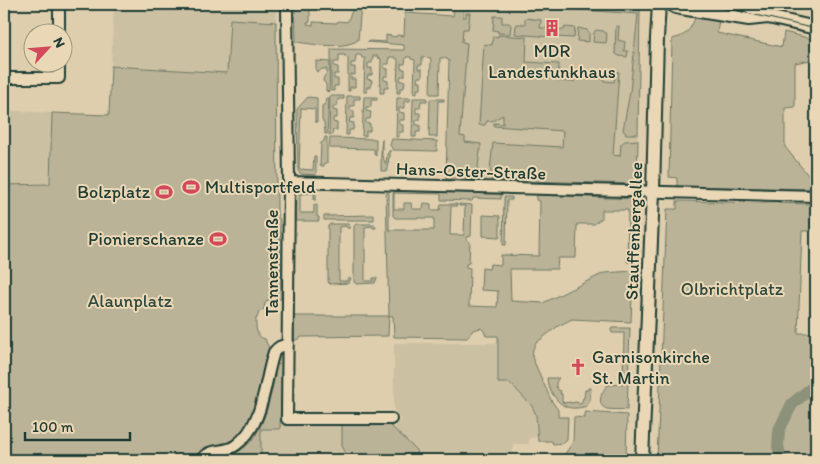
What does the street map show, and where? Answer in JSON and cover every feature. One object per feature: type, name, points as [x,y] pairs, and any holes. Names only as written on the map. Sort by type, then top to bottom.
[{"type":"main road","name":"Stauffenbergallee","points":[[642,460],[659,4]]},
{"type":"main road","points":[[671,4],[680,8],[737,18],[749,19],[768,16]]},
{"type":"main road","points":[[746,4],[768,16],[816,28]]},
{"type":"street","points":[[58,4],[59,22]]},
{"type":"street","name":"Tannenstraße","points":[[286,4],[289,182],[287,419],[391,419]]},
{"type":"street","points":[[4,78],[59,78],[59,72]]},
{"type":"street","name":"Hans-Oster-Straße","points":[[289,182],[653,192]]},
{"type":"street","points":[[653,192],[816,196]]},
{"type":"street","points":[[202,460],[210,452],[224,451],[236,445],[250,430],[258,416],[274,352],[283,345],[288,344]]},
{"type":"shaded area","points":[[114,4],[277,4],[276,22],[230,19],[228,73],[111,66]]},
{"type":"shaded area","points":[[460,4],[565,4],[640,10],[637,182],[635,184],[446,179]]},
{"type":"shaded area","points":[[4,110],[52,113],[50,184],[4,185]]},
{"type":"shaded area","points":[[394,343],[498,343],[498,382],[510,383],[532,406],[536,415],[538,437],[529,438],[529,444],[513,444],[513,454],[504,454],[504,460],[417,460],[416,450],[394,429],[401,419],[394,411]]},
{"type":"shaded area","points":[[281,424],[342,424],[342,445],[346,460],[261,460],[261,429],[280,429]]},
{"type":"green space","points":[[295,4],[310,4],[310,22],[307,22],[307,24],[313,25],[313,22],[347,22],[353,4],[361,4],[358,40],[337,46],[296,42]]},
{"type":"green space","points":[[454,4],[470,4],[469,10],[463,10],[463,17],[466,17],[466,13],[470,13],[468,29],[463,29],[462,42],[467,43],[460,136],[465,137],[465,142],[481,144],[477,174],[482,175],[481,180],[446,179],[449,60],[446,58],[440,58],[439,94],[430,94],[431,58],[422,57],[422,65],[418,65],[418,69],[422,69],[422,77],[418,77],[417,81],[421,81],[421,89],[417,89],[417,93],[414,93],[415,60],[411,59],[411,57],[406,57],[405,64],[401,64],[401,69],[405,69],[405,76],[401,76],[400,81],[405,81],[404,88],[400,88],[400,93],[397,93],[398,59],[389,57],[389,64],[384,64],[384,68],[388,69],[388,76],[384,76],[384,80],[388,81],[388,88],[384,88],[384,93],[380,93],[381,59],[378,56],[373,56],[372,63],[368,63],[368,68],[372,68],[372,75],[368,75],[367,79],[372,80],[371,87],[367,87],[367,92],[364,92],[365,58],[362,58],[361,55],[356,55],[355,63],[351,63],[351,67],[355,67],[355,75],[351,74],[351,79],[355,79],[355,87],[350,87],[350,91],[348,91],[348,58],[345,55],[339,55],[339,62],[334,62],[334,66],[338,67],[338,74],[334,74],[334,79],[338,79],[338,86],[334,86],[334,91],[331,91],[331,49],[404,50],[404,45],[367,42],[386,42],[386,35],[404,36],[405,13],[453,16]]},
{"type":"green space","points":[[561,4],[640,10],[638,134],[626,134],[623,130],[630,92],[638,14],[566,9],[561,7]]},
{"type":"green space","points":[[494,16],[502,16],[502,23],[509,23],[511,25],[510,34],[498,33],[498,31],[493,30]]},
{"type":"green space","points":[[696,16],[719,19],[717,33],[782,47],[784,32],[816,40],[816,59],[795,63],[795,107],[785,108],[785,147],[812,180],[812,189],[677,186],[677,178],[669,177],[672,39],[687,32]]},
{"type":"green space","points":[[525,18],[541,20],[540,28],[551,28],[550,37],[515,34],[517,24],[525,24]]},
{"type":"green space","name":"Alaunplatz","points":[[230,19],[276,22],[277,214],[280,220],[281,299],[268,300],[265,303],[264,309],[259,312],[256,318],[258,334],[265,339],[269,347],[252,417],[235,441],[215,450],[213,445],[204,448],[199,451],[195,460],[4,460],[4,185],[50,184],[52,113],[109,115],[111,66],[227,73]]},
{"type":"green space","points":[[616,26],[619,26],[618,40],[625,42],[624,51],[628,51],[627,57],[619,56],[615,53]]},
{"type":"green space","points":[[565,27],[575,28],[574,38],[554,37],[555,29],[564,30]]},
{"type":"green space","points":[[578,28],[589,32],[589,42],[577,41]]},
{"type":"green space","points":[[596,30],[607,34],[606,43],[593,42]]},
{"type":"green space","points":[[498,35],[527,37],[526,62],[559,64],[558,81],[574,82],[574,76],[614,82],[616,71],[619,72],[613,155],[620,156],[621,144],[625,141],[638,140],[637,182],[635,184],[492,180],[490,170],[493,143],[562,147],[563,131],[494,126],[494,123],[503,124],[503,115],[492,121],[487,121],[485,125],[479,125],[484,44],[492,45],[493,36],[498,37]]},
{"type":"green space","points":[[316,61],[330,62],[329,92],[326,91],[326,84],[323,81],[327,69],[316,71]]},
{"type":"green space","points":[[330,96],[344,96],[344,99],[338,99],[337,106],[333,106],[333,110],[337,111],[337,118],[333,118],[333,122],[337,123],[337,130],[333,130],[332,135],[329,135]]},
{"type":"green space","points":[[347,96],[360,96],[360,99],[354,99],[354,106],[350,106],[350,110],[354,111],[354,118],[350,118],[349,122],[354,123],[353,130],[349,130],[349,135],[346,135]]},
{"type":"green space","points":[[308,97],[317,98],[317,122],[315,122],[315,109],[301,108],[299,169],[313,170],[314,156],[316,156],[316,175],[301,174],[298,171],[297,109]]},
{"type":"green space","points":[[364,97],[377,97],[377,100],[371,100],[371,107],[366,107],[366,111],[371,112],[370,119],[366,119],[366,123],[370,124],[370,131],[366,131],[366,136],[362,136]]},
{"type":"green space","points":[[326,98],[329,98],[327,134],[325,134],[322,106],[325,104]]},
{"type":"green space","points":[[397,98],[410,98],[410,101],[404,101],[404,108],[399,108],[399,112],[404,113],[404,120],[399,120],[399,124],[403,125],[403,132],[399,132],[399,137],[396,137]]},
{"type":"green space","points":[[413,98],[427,98],[427,101],[421,101],[420,108],[416,108],[416,113],[420,113],[420,120],[416,120],[416,125],[420,125],[420,132],[416,132],[416,137],[412,137]]},
{"type":"green space","points":[[430,99],[444,99],[444,101],[438,101],[437,137],[429,137]]},
{"type":"green space","points":[[327,137],[327,163],[324,163],[324,166],[320,166],[321,143]]},
{"type":"green space","points":[[330,138],[376,139],[376,156],[374,149],[329,148]]},
{"type":"green space","points":[[382,139],[382,156],[386,164],[387,154],[390,150],[387,171],[381,171]]},
{"type":"green space","points":[[392,139],[437,141],[437,151],[393,150],[390,145]]},
{"type":"green space","points":[[299,188],[316,188],[316,200],[314,200],[314,193],[300,194],[300,213],[314,213],[314,205],[317,205],[319,221],[295,221],[295,193]]},
{"type":"green space","points":[[395,191],[501,194],[501,199],[473,198],[472,201],[441,200],[441,194],[394,193],[394,209],[404,209],[404,203],[411,203],[412,209],[423,209],[424,203],[431,204],[431,210],[440,210],[441,204],[457,204],[457,206],[451,206],[450,235],[464,235],[465,206],[459,206],[459,204],[472,205],[471,236],[467,237],[467,240],[470,242],[469,263],[466,264],[466,267],[470,268],[469,306],[497,307],[498,291],[481,290],[482,268],[489,269],[490,264],[501,265],[501,255],[539,256],[540,201],[536,200],[537,195],[633,199],[636,201],[634,262],[627,262],[628,210],[602,210],[602,218],[594,224],[577,224],[576,258],[558,258],[557,269],[510,269],[511,301],[543,303],[604,273],[633,271],[631,322],[572,319],[558,326],[536,343],[533,349],[532,357],[551,400],[558,410],[558,417],[568,417],[567,439],[563,443],[553,444],[552,441],[538,441],[536,415],[532,406],[510,383],[498,383],[498,336],[486,336],[481,328],[473,330],[467,338],[394,337],[393,316],[389,316],[386,193],[389,193],[389,230],[434,230],[434,218],[395,218],[393,216],[393,193]]},
{"type":"green space","points":[[504,197],[512,197],[512,200],[507,200],[506,245],[503,245]]},
{"type":"green space","name":"Olbrichtplatz","points":[[677,201],[812,204],[811,231],[802,231],[798,333],[816,333],[816,460],[657,460],[667,209],[677,209]]},
{"type":"green space","points":[[374,215],[374,220],[324,220],[324,216]]},
{"type":"green space","points":[[483,215],[500,216],[500,237],[483,236]]},
{"type":"green space","points":[[330,224],[348,224],[350,226],[350,228],[346,226],[339,227],[339,281],[347,281],[347,279],[351,278],[349,283],[330,284],[328,282],[328,226]]},
{"type":"green space","points":[[356,224],[374,224],[376,226],[376,228],[372,226],[365,227],[365,281],[373,281],[373,278],[377,278],[375,283],[356,284],[354,282],[354,226]]},
{"type":"green space","points":[[294,316],[389,316],[388,336],[302,337],[294,341]]},
{"type":"green space","points":[[612,328],[630,328],[627,410],[607,409],[603,407],[600,401],[608,385],[623,384],[624,333],[612,333]]},
{"type":"green space","points":[[281,354],[280,429],[261,429],[261,460],[230,460],[230,456],[250,443],[263,421],[271,395],[278,357]]},
{"type":"green space","points":[[547,378],[559,378],[556,385],[558,390],[561,391],[560,394],[562,394],[562,401],[564,403],[577,402],[581,404],[585,390],[591,388],[587,406],[569,408],[560,403],[553,395]]},
{"type":"green space","points":[[585,412],[627,415],[626,460],[565,460],[565,454],[573,442],[574,417],[585,418]]},
{"type":"green space","points":[[342,424],[389,424],[416,450],[417,460],[346,460],[342,445]]},
{"type":"waterway","points":[[781,460],[778,446],[779,430],[792,404],[809,390],[816,387]]},
{"type":"tram line","points":[[697,4],[738,11],[816,29]]},
{"type":"place","name":"MDR Landesfunkhaus","points":[[552,28]]},
{"type":"place","name":"Multisportfeld","points":[[191,187]]},
{"type":"place","name":"Bolzplatz","points":[[164,192]]},
{"type":"place","name":"Pionierschanze","points":[[218,239]]},
{"type":"place","name":"Garnisonkirche St. Martin","points":[[578,367]]}]
